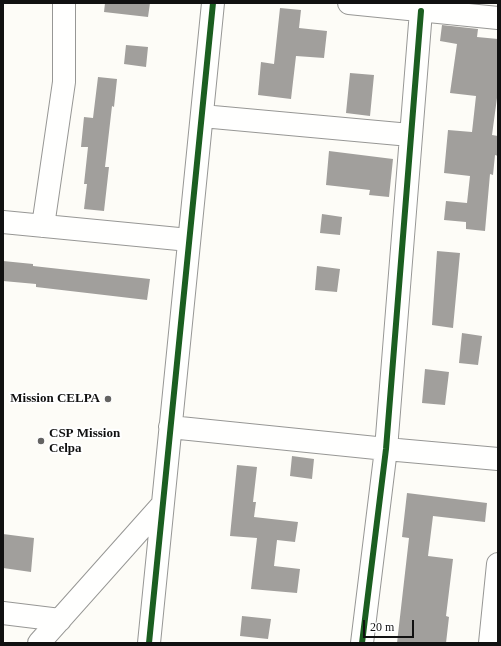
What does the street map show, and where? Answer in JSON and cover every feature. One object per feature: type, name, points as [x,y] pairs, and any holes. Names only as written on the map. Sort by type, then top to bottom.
[{"type":"street","points":[[43,226],[64,82],[64,3]]},
{"type":"street","points":[[148,643],[213,3]]},
{"type":"street","points":[[349,3],[421,11],[446,8],[498,18]]},
{"type":"street","points":[[362,643],[386,449],[421,11]]},
{"type":"street","points":[[202,116],[410,135]]},
{"type":"street","points":[[3,222],[189,240]]},
{"type":"street","points":[[170,427],[498,459]]},
{"type":"street","points":[[40,643],[162,505]]},
{"type":"street","points":[[490,643],[496,607],[498,564]]},
{"type":"street","points":[[3,613],[60,620]]},
{"type":"building","points":[[105,3],[150,3],[148,17],[104,12]]},
{"type":"building","points":[[280,8],[301,10],[299,28],[327,31],[324,58],[296,56],[291,99],[258,95],[261,62],[274,64]]},
{"type":"building","points":[[442,25],[478,29],[477,37],[498,39],[498,98],[492,135],[498,136],[498,156],[495,155],[493,175],[490,174],[485,231],[466,229],[466,222],[444,220],[446,201],[467,203],[470,176],[444,173],[448,130],[472,132],[476,96],[450,93],[457,44],[440,41]]},
{"type":"building","points":[[126,45],[148,47],[146,67],[124,64]]},
{"type":"building","points":[[350,73],[374,75],[370,116],[346,113]]},
{"type":"building","points":[[98,77],[117,79],[114,107],[112,106],[105,167],[109,167],[104,211],[84,209],[87,184],[84,184],[88,147],[81,147],[84,117],[93,118]]},
{"type":"building","points":[[329,151],[393,159],[389,197],[369,195],[370,190],[326,185]]},
{"type":"building","points":[[322,214],[342,217],[340,235],[320,233]]},
{"type":"building","points":[[437,251],[460,253],[453,328],[432,325]]},
{"type":"building","points":[[3,261],[33,264],[33,266],[150,279],[147,300],[36,287],[36,284],[3,281]]},
{"type":"building","points":[[317,266],[340,269],[337,292],[315,290]]},
{"type":"building","points":[[462,333],[482,336],[478,365],[459,363]]},
{"type":"building","points":[[425,369],[449,372],[445,405],[422,403]]},
{"type":"building","points":[[292,456],[314,459],[312,479],[290,476]]},
{"type":"building","points":[[237,465],[257,467],[253,502],[256,502],[254,517],[298,522],[295,542],[277,540],[274,566],[300,569],[297,593],[251,589],[257,538],[230,536]]},
{"type":"building","points":[[407,493],[487,503],[485,522],[433,516],[428,556],[453,559],[446,616],[449,617],[446,643],[397,643],[409,538],[402,537]]},
{"type":"building","points":[[3,534],[34,538],[31,572],[3,568]]},
{"type":"building","points":[[242,616],[271,619],[268,639],[240,636]]},
{"type":"cycle path","points":[[149,643],[213,3]]},
{"type":"cycle path","points":[[362,643],[386,449],[421,11]]},
{"type":"place","name":"Mission CELPA","points":[[108,399]]},
{"type":"place","name":"CSP Mission Celpa","points":[[41,441]]}]
